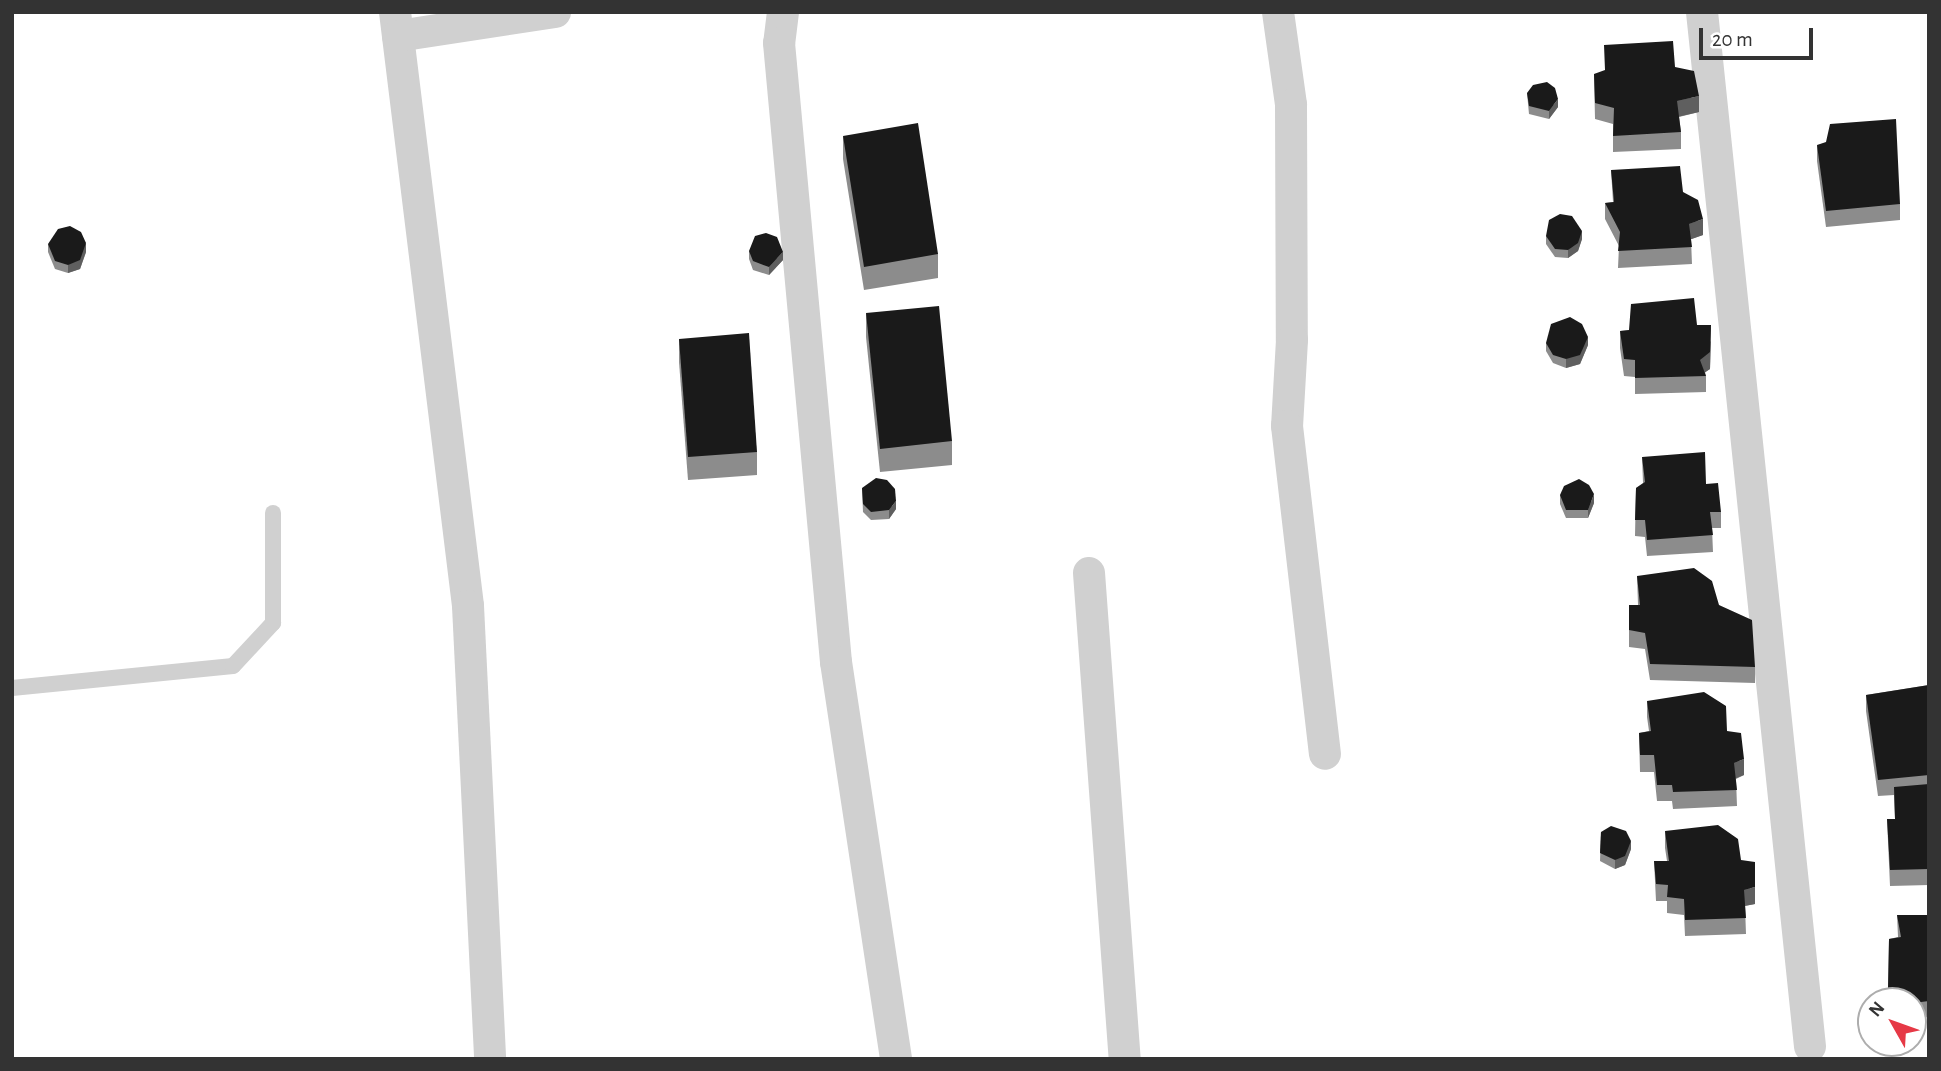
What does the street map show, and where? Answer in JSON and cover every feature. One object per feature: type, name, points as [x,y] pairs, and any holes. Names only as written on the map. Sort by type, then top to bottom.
[{"type":"street","points":[[490,1059],[468,606],[397,24],[555,12]]},
{"type":"street","points":[[783,12],[779,43],[836,663],[896,1059]]},
{"type":"street","points":[[1278,12],[1291,105],[1292,340],[1287,426],[1325,754]]},
{"type":"street","points":[[1702,12],[1810,1046]]},
{"type":"street","points":[[1089,573],[1125,1059]]},
{"type":"lane","points":[[12,688],[233,666],[273,623],[272,513]]},
{"type":"building","points":[[1673,41],[1675,67],[1694,71],[1699,96],[1677,101],[1681,132],[1613,136],[1614,108],[1595,103],[1594,74],[1605,70],[1604,45]]},
{"type":"building","points":[[1547,82],[1555,88],[1558,99],[1549,111],[1529,106],[1527,93],[1533,85]]},
{"type":"building","points":[[1896,119],[1900,204],[1826,211],[1817,145],[1826,142],[1830,124]]},
{"type":"building","points":[[918,123],[938,254],[864,267],[843,136]]},
{"type":"building","points":[[1680,166],[1683,192],[1698,200],[1703,219],[1689,224],[1692,247],[1618,251],[1620,232],[1605,203],[1614,202],[1611,170]]},
{"type":"building","points":[[1560,214],[1572,216],[1582,231],[1578,243],[1568,250],[1555,249],[1546,236],[1549,220]]},
{"type":"building","points":[[70,226],[81,232],[86,243],[80,260],[68,265],[55,261],[48,244],[58,229]]},
{"type":"building","points":[[766,233],[777,237],[783,252],[769,267],[753,261],[749,251],[755,236]]},
{"type":"building","points":[[1694,298],[1697,325],[1711,325],[1710,352],[1700,360],[1706,376],[1635,378],[1635,360],[1624,359],[1620,331],[1629,330],[1631,304]]},
{"type":"building","points":[[939,306],[952,441],[880,449],[866,313]]},
{"type":"building","points":[[1570,317],[1582,324],[1588,337],[1580,355],[1566,359],[1553,355],[1546,343],[1551,324]]},
{"type":"building","points":[[749,333],[757,452],[688,457],[679,339]]},
{"type":"building","points":[[1705,452],[1706,484],[1718,483],[1721,512],[1710,512],[1713,535],[1647,540],[1645,520],[1635,520],[1636,488],[1645,482],[1642,457]]},
{"type":"building","points":[[876,478],[887,480],[895,489],[896,501],[889,510],[871,512],[863,504],[862,488]]},
{"type":"building","points":[[1579,479],[1589,485],[1594,494],[1588,510],[1566,510],[1560,495],[1564,486]]},
{"type":"building","points":[[1694,568],[1712,581],[1719,605],[1752,620],[1755,667],[1650,664],[1645,633],[1629,630],[1629,605],[1640,605],[1637,576]]},
{"type":"building","points":[[1929,685],[1929,775],[1878,780],[1866,695]]},
{"type":"building","points":[[1704,692],[1726,706],[1727,731],[1741,733],[1744,759],[1734,763],[1737,790],[1673,792],[1672,785],[1657,785],[1654,755],[1640,755],[1639,733],[1651,731],[1647,701]]},
{"type":"building","points":[[1929,784],[1929,869],[1890,870],[1887,819],[1895,819],[1894,787]]},
{"type":"building","points":[[1718,825],[1738,839],[1741,860],[1755,862],[1755,887],[1744,890],[1746,918],[1685,920],[1684,899],[1667,897],[1668,885],[1656,884],[1654,861],[1669,861],[1665,831]]},
{"type":"building","points":[[1611,826],[1626,831],[1631,841],[1625,856],[1615,860],[1600,853],[1601,832]]},
{"type":"building","points":[[1897,915],[1929,915],[1929,1001],[1927,987],[1888,987],[1889,939],[1901,937]]}]
